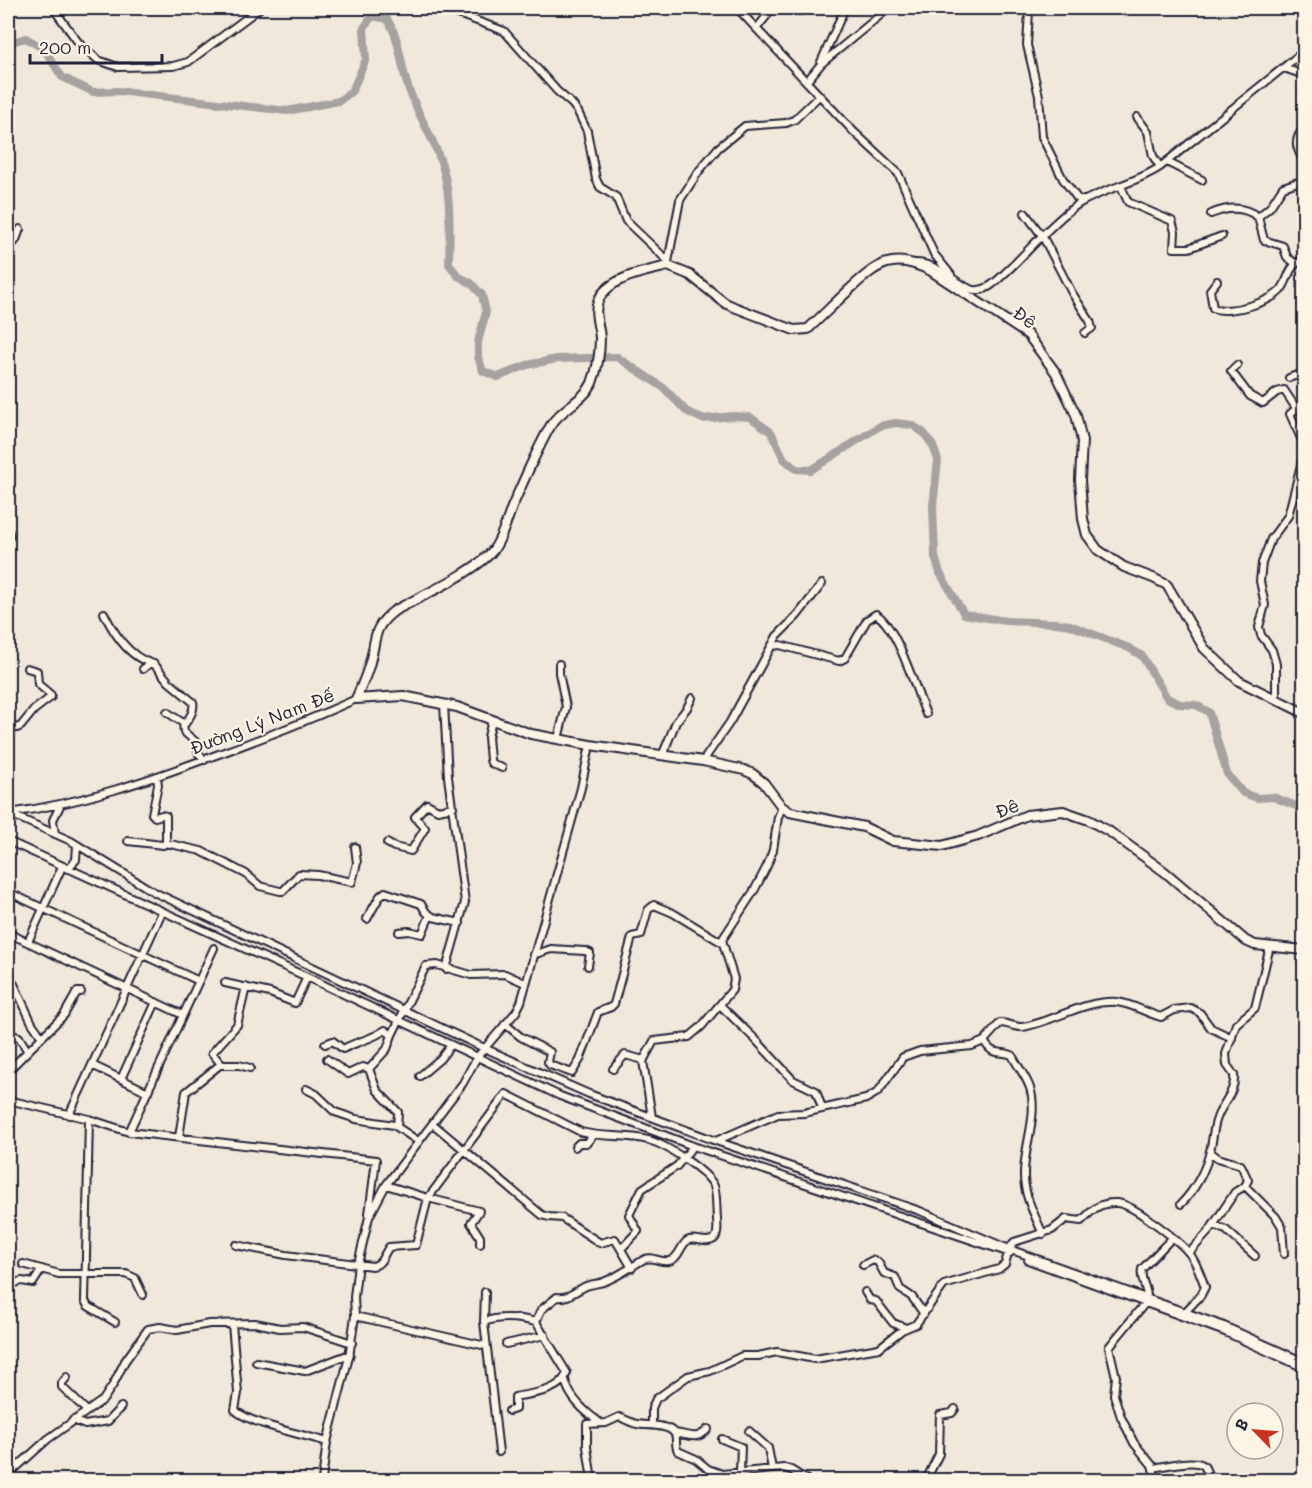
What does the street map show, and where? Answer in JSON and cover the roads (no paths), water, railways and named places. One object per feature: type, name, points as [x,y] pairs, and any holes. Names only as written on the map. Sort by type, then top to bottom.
[{"type":"main road","points":[[668,263],[690,275],[726,303],[785,327],[803,331],[808,329],[876,266],[893,261],[913,263]]},
{"type":"main road","name":"Đường Lý Nam Đế","points":[[356,699],[370,664],[375,636],[382,620],[394,611],[473,568],[494,549],[551,426],[557,416],[590,388],[597,369],[600,341],[595,313],[602,294],[620,280],[668,263]]},
{"type":"main road","name":"Đê","points":[[913,263],[931,271],[1028,335],[1056,373],[1076,415],[1082,441],[1080,480],[1083,519],[1088,535],[1098,550],[1124,567],[1167,585],[1204,648],[1239,681],[1305,714]]},
{"type":"main road","points":[[356,699],[397,696],[444,704],[531,734],[703,761],[744,770],[764,783],[782,807]]},
{"type":"main road","name":"Đê","points":[[782,807],[799,815],[864,827],[893,842],[942,846],[978,836],[1027,815],[1064,811],[1089,820],[1110,832],[1165,873],[1246,941],[1255,945],[1305,950]]},
{"type":"street","points":[[52,8],[78,42],[98,60],[118,67],[173,66],[188,62],[260,8]]},
{"type":"street","points":[[442,8],[508,34],[530,62],[572,104],[587,131],[596,179],[600,187],[616,197],[626,221],[668,263]]},
{"type":"street","points":[[737,8],[819,96],[898,173],[934,254],[955,280]]},
{"type":"street","points":[[756,28],[773,8]]},
{"type":"street","points":[[791,8],[799,11],[808,8]]},
{"type":"street","points":[[807,81],[821,63],[845,8]]},
{"type":"street","points":[[821,63],[847,44],[886,8]]},
{"type":"street","points":[[1019,8],[1029,11],[1027,45],[1039,96],[1042,137],[1063,179],[1076,196],[1084,201]]},
{"type":"street","points":[[913,263],[925,264],[975,291],[984,290],[1074,208],[1084,201],[1145,177],[1167,162],[1305,51]]},
{"type":"street","points":[[1284,68],[1305,75]]},
{"type":"street","points":[[668,263],[680,200],[718,148],[745,126],[786,123],[794,120],[819,96]]},
{"type":"street","points":[[1137,117],[1148,132],[1153,156],[1160,166]]},
{"type":"street","points":[[1305,128],[1296,140],[1305,162]]},
{"type":"street","points":[[1167,162],[1202,180]]},
{"type":"street","points":[[1258,217],[1270,207],[1283,187],[1305,180]]},
{"type":"street","points":[[1121,186],[1128,202],[1172,221],[1175,232],[1174,248],[1189,248],[1222,236]]},
{"type":"street","points":[[1211,214],[1229,208],[1248,212],[1258,217],[1264,240],[1283,246],[1287,257],[1296,264]]},
{"type":"street","points":[[1024,213],[1042,237],[1092,326],[1084,333]]},
{"type":"street","points":[[8,250],[16,240],[20,229]]},
{"type":"street","points":[[925,264],[934,254]]},
{"type":"street","points":[[1217,281],[1210,290],[1213,308],[1224,311],[1252,305],[1281,290],[1286,277],[1296,264],[1299,261],[1305,262]]},
{"type":"street","points":[[1237,365],[1232,371],[1252,399],[1263,403],[1277,392],[1284,390],[1296,408]]},
{"type":"street","points":[[1289,378],[1297,375],[1305,381]]},
{"type":"street","points":[[1305,402],[1290,414],[1305,445]]},
{"type":"street","points":[[1276,699],[1276,664],[1272,650],[1261,635],[1259,627],[1265,605],[1260,581],[1262,563],[1271,539],[1288,516],[1305,453]]},
{"type":"street","points":[[8,530],[10,536],[8,538]]},
{"type":"street","points":[[703,761],[730,722],[780,631],[797,616],[822,584]]},
{"type":"street","points":[[104,613],[113,631],[135,656],[158,668],[168,682],[193,702],[192,713],[184,725],[184,732],[196,742],[198,753],[205,759]]},
{"type":"street","points":[[772,646],[780,645],[839,661],[845,658],[867,620],[876,614],[888,627],[926,714]]},
{"type":"street","points":[[143,669],[151,664]]},
{"type":"street","points":[[558,739],[566,707],[559,664]]},
{"type":"street","points":[[8,725],[17,728],[21,726],[34,710],[51,698],[51,695],[37,684],[37,671],[27,668]]},
{"type":"street","points":[[663,756],[676,722],[692,698]]},
{"type":"street","name":"Đường Lý Nam Đế","points":[[8,813],[61,804],[157,777],[282,731],[356,699]]},
{"type":"street","points":[[444,704],[446,753],[465,898],[446,969]]},
{"type":"street","points":[[167,712],[184,725]]},
{"type":"street","points":[[492,720],[488,737],[490,760],[491,763],[502,768]]},
{"type":"street","points":[[369,1216],[386,1185],[464,1083],[477,1057],[521,1002],[581,788],[590,745]]},
{"type":"street","points":[[157,777],[158,785],[152,814],[155,817],[166,816],[166,843]]},
{"type":"street","points":[[55,834],[54,814],[61,804]]},
{"type":"street","points":[[387,843],[411,851],[425,828],[415,817],[417,813],[427,804],[440,810],[453,807]]},
{"type":"street","points":[[722,942],[767,866],[773,850],[778,817],[782,807]]},
{"type":"street","points":[[8,813],[78,845],[154,892],[224,926],[484,1048],[589,1094],[716,1141],[920,1210],[1009,1251]]},
{"type":"street","points":[[8,841],[307,977],[560,1096],[693,1146],[1186,1311],[1305,1362]]},
{"type":"street","points":[[128,841],[163,845],[166,843],[201,850],[246,874],[260,886],[280,891],[283,891],[299,874],[318,875],[352,882],[357,863],[355,848]]},
{"type":"street","points":[[28,942],[64,868],[76,860],[78,845]]},
{"type":"street","points":[[8,892],[199,981]]},
{"type":"street","points":[[367,919],[384,892],[421,904],[430,915],[460,923]]},
{"type":"street","points":[[505,1024],[521,1037],[550,1052],[548,1062],[550,1065],[572,1073],[580,1060],[598,1012],[614,1004],[632,937],[640,936],[643,932],[648,910],[654,905],[673,913],[722,942],[729,960],[734,984],[732,990],[701,1027],[688,1037],[653,1042],[644,1060],[652,1117]]},
{"type":"street","points":[[69,1115],[162,912]]},
{"type":"street","points":[[399,932],[409,931],[422,934],[430,915]]},
{"type":"street","points":[[218,938],[224,926]]},
{"type":"street","points":[[8,933],[183,1015]]},
{"type":"street","points":[[1182,1204],[1203,1170],[1210,1152],[1218,1116],[1235,1080],[1225,1060],[1236,1024],[1255,1008],[1270,946]]},
{"type":"street","points":[[129,1132],[214,948]]},
{"type":"street","points":[[533,955],[551,949],[585,951],[590,953],[588,966]]},
{"type":"street","points":[[369,1069],[387,1049],[426,966],[436,965],[471,975],[505,974],[525,983]]},
{"type":"street","points":[[225,983],[270,993],[295,1003],[307,977]]},
{"type":"street","points":[[8,982],[14,984],[32,1023],[41,1036]]},
{"type":"street","points":[[220,1064],[212,1053],[237,1026],[246,987]]},
{"type":"street","points":[[8,1071],[64,1015],[77,992],[81,992]]},
{"type":"street","points":[[121,1079],[156,1002]]},
{"type":"street","points":[[716,1141],[778,1114],[804,1113],[866,1100],[883,1086],[899,1060],[908,1055],[927,1050],[966,1048],[984,1041],[1000,1023],[1021,1027],[1086,1005],[1116,1002],[1138,1007],[1161,1017],[1174,1010],[1191,1008],[1200,1013],[1211,1028],[1232,1038]]},
{"type":"street","points":[[720,1005],[792,1080],[816,1091],[822,1108]]},
{"type":"street","points":[[325,1044],[333,1041],[343,1049],[357,1041],[373,1039],[384,1030],[392,1035]]},
{"type":"street","points":[[8,1040],[19,1037],[27,1050]]},
{"type":"street","points":[[984,1041],[991,1051],[1012,1055],[1030,1089],[1032,1107],[1023,1178],[1043,1234]]},
{"type":"street","points":[[420,1076],[440,1059],[451,1045]]},
{"type":"street","points":[[613,1069],[625,1055],[644,1060]]},
{"type":"street","points":[[327,1059],[348,1074],[363,1067],[369,1069]]},
{"type":"street","points":[[178,1137],[186,1092],[220,1064],[249,1068]]},
{"type":"street","points":[[92,1065],[148,1092]]},
{"type":"street","points":[[369,1069],[377,1090],[398,1112],[398,1127]]},
{"type":"street","points":[[306,1089],[316,1094],[335,1112],[356,1119],[398,1127],[418,1141]]},
{"type":"street","points":[[236,1245],[278,1254],[377,1266],[389,1247],[416,1245],[428,1198],[506,1094],[570,1128],[593,1135],[627,1135],[651,1140],[675,1150],[701,1171],[714,1186],[716,1237],[708,1242],[690,1240],[674,1259],[663,1261],[648,1258],[602,1283],[587,1286],[565,1298],[557,1297],[541,1310],[536,1322]]},
{"type":"street","points":[[8,1100],[89,1119],[129,1132],[376,1160],[369,1216],[358,1264],[352,1343],[327,1442],[322,1480]]},
{"type":"street","points":[[89,1119],[86,1304],[115,1322]]},
{"type":"street","points":[[433,1124],[542,1215],[562,1218],[600,1243],[614,1238],[632,1268]]},
{"type":"street","points":[[575,1147],[579,1143],[587,1143],[593,1135]]},
{"type":"street","points":[[621,1249],[638,1231],[629,1215],[642,1189],[670,1171],[685,1158],[693,1146]]},
{"type":"street","points":[[1189,1253],[1213,1225],[1235,1192],[1245,1186],[1248,1180],[1244,1167],[1238,1163],[1218,1158],[1210,1152]]},
{"type":"street","points":[[386,1185],[479,1211],[471,1223],[480,1237],[480,1244]]},
{"type":"street","points":[[1245,1186],[1276,1216],[1281,1227],[1284,1254]]},
{"type":"street","points":[[652,1425],[651,1408],[656,1399],[688,1376],[710,1371],[742,1356],[758,1356],[777,1352],[815,1359],[876,1349],[916,1324],[944,1285],[999,1269],[1005,1264],[1009,1251],[1018,1240],[1055,1229],[1066,1219],[1081,1221],[1096,1207],[1119,1203],[1146,1217],[1189,1253],[1205,1287],[1201,1295],[1186,1311]]},
{"type":"street","points":[[1213,1225],[1226,1230],[1255,1256]]},
{"type":"street","points":[[1156,1480],[1154,1468],[1134,1443],[1121,1417],[1114,1395],[1116,1377],[1109,1347],[1147,1299],[1148,1293],[1141,1275],[1142,1269],[1172,1238]]},
{"type":"street","points":[[863,1265],[873,1260],[878,1262],[884,1273],[895,1277],[902,1291],[910,1295],[924,1314]]},
{"type":"street","points":[[22,1264],[59,1274],[121,1273],[132,1276],[138,1281],[143,1295]]},
{"type":"street","points":[[8,1285],[22,1281],[33,1283],[42,1269]]},
{"type":"street","points":[[485,1292],[486,1346],[499,1452]]},
{"type":"street","points":[[865,1292],[870,1300],[876,1301],[893,1323],[907,1328]]},
{"type":"street","points":[[1147,1299],[1305,1368]]},
{"type":"street","points":[[355,1316],[486,1346]]},
{"type":"street","points":[[484,1322],[501,1318],[536,1322],[567,1370],[565,1379],[570,1392],[583,1410],[599,1422]]},
{"type":"street","points":[[8,1475],[48,1438],[96,1406],[105,1397],[125,1361],[148,1329],[160,1327],[177,1330],[209,1324],[255,1323],[280,1328],[303,1327],[352,1343]]},
{"type":"street","points":[[232,1324],[238,1393],[235,1410],[256,1420],[327,1442]]},
{"type":"street","points":[[506,1344],[545,1335]]},
{"type":"street","points":[[256,1362],[305,1371],[350,1354]]},
{"type":"street","points":[[67,1377],[62,1387],[87,1411]]},
{"type":"street","points":[[509,1411],[514,1409],[515,1397],[549,1389],[565,1379]]},
{"type":"street","points":[[73,1420],[86,1425],[108,1421],[121,1407]]},
{"type":"street","points":[[926,1480],[939,1454],[940,1415],[952,1413],[955,1409]]},
{"type":"street","points":[[592,1480],[586,1426],[589,1422],[606,1423],[622,1417],[637,1424],[652,1425],[675,1433],[699,1437],[708,1429]]},
{"type":"street","points":[[749,1431],[768,1448],[772,1469]]},
{"type":"street","points":[[675,1433],[676,1449],[708,1469],[722,1474],[788,1468],[807,1480]]},
{"type":"street","points":[[722,1439],[741,1447],[740,1471]]},
{"type":"street","points":[[1154,1468],[1199,1463],[1205,1467],[1210,1480]]},
{"type":"waterway","points":[[8,43],[26,38],[44,49],[62,77],[93,92],[118,91],[287,111],[339,101],[352,91],[366,59],[364,28],[372,16],[387,19],[397,42],[410,93],[442,164],[448,192],[449,264],[458,276],[471,283],[482,295],[486,312],[478,342],[478,357],[483,371],[498,377],[527,365],[557,359],[617,357],[664,388],[686,411],[702,419],[750,417],[771,432],[784,459],[796,469],[811,470],[880,426],[895,423],[912,425],[924,433],[933,446],[938,460],[933,506],[935,557],[940,573],[964,614],[1006,621],[1070,625],[1129,648],[1142,656],[1167,698],[1180,704],[1196,705],[1209,712],[1227,774],[1243,793],[1257,798],[1273,797],[1304,809]]}]
